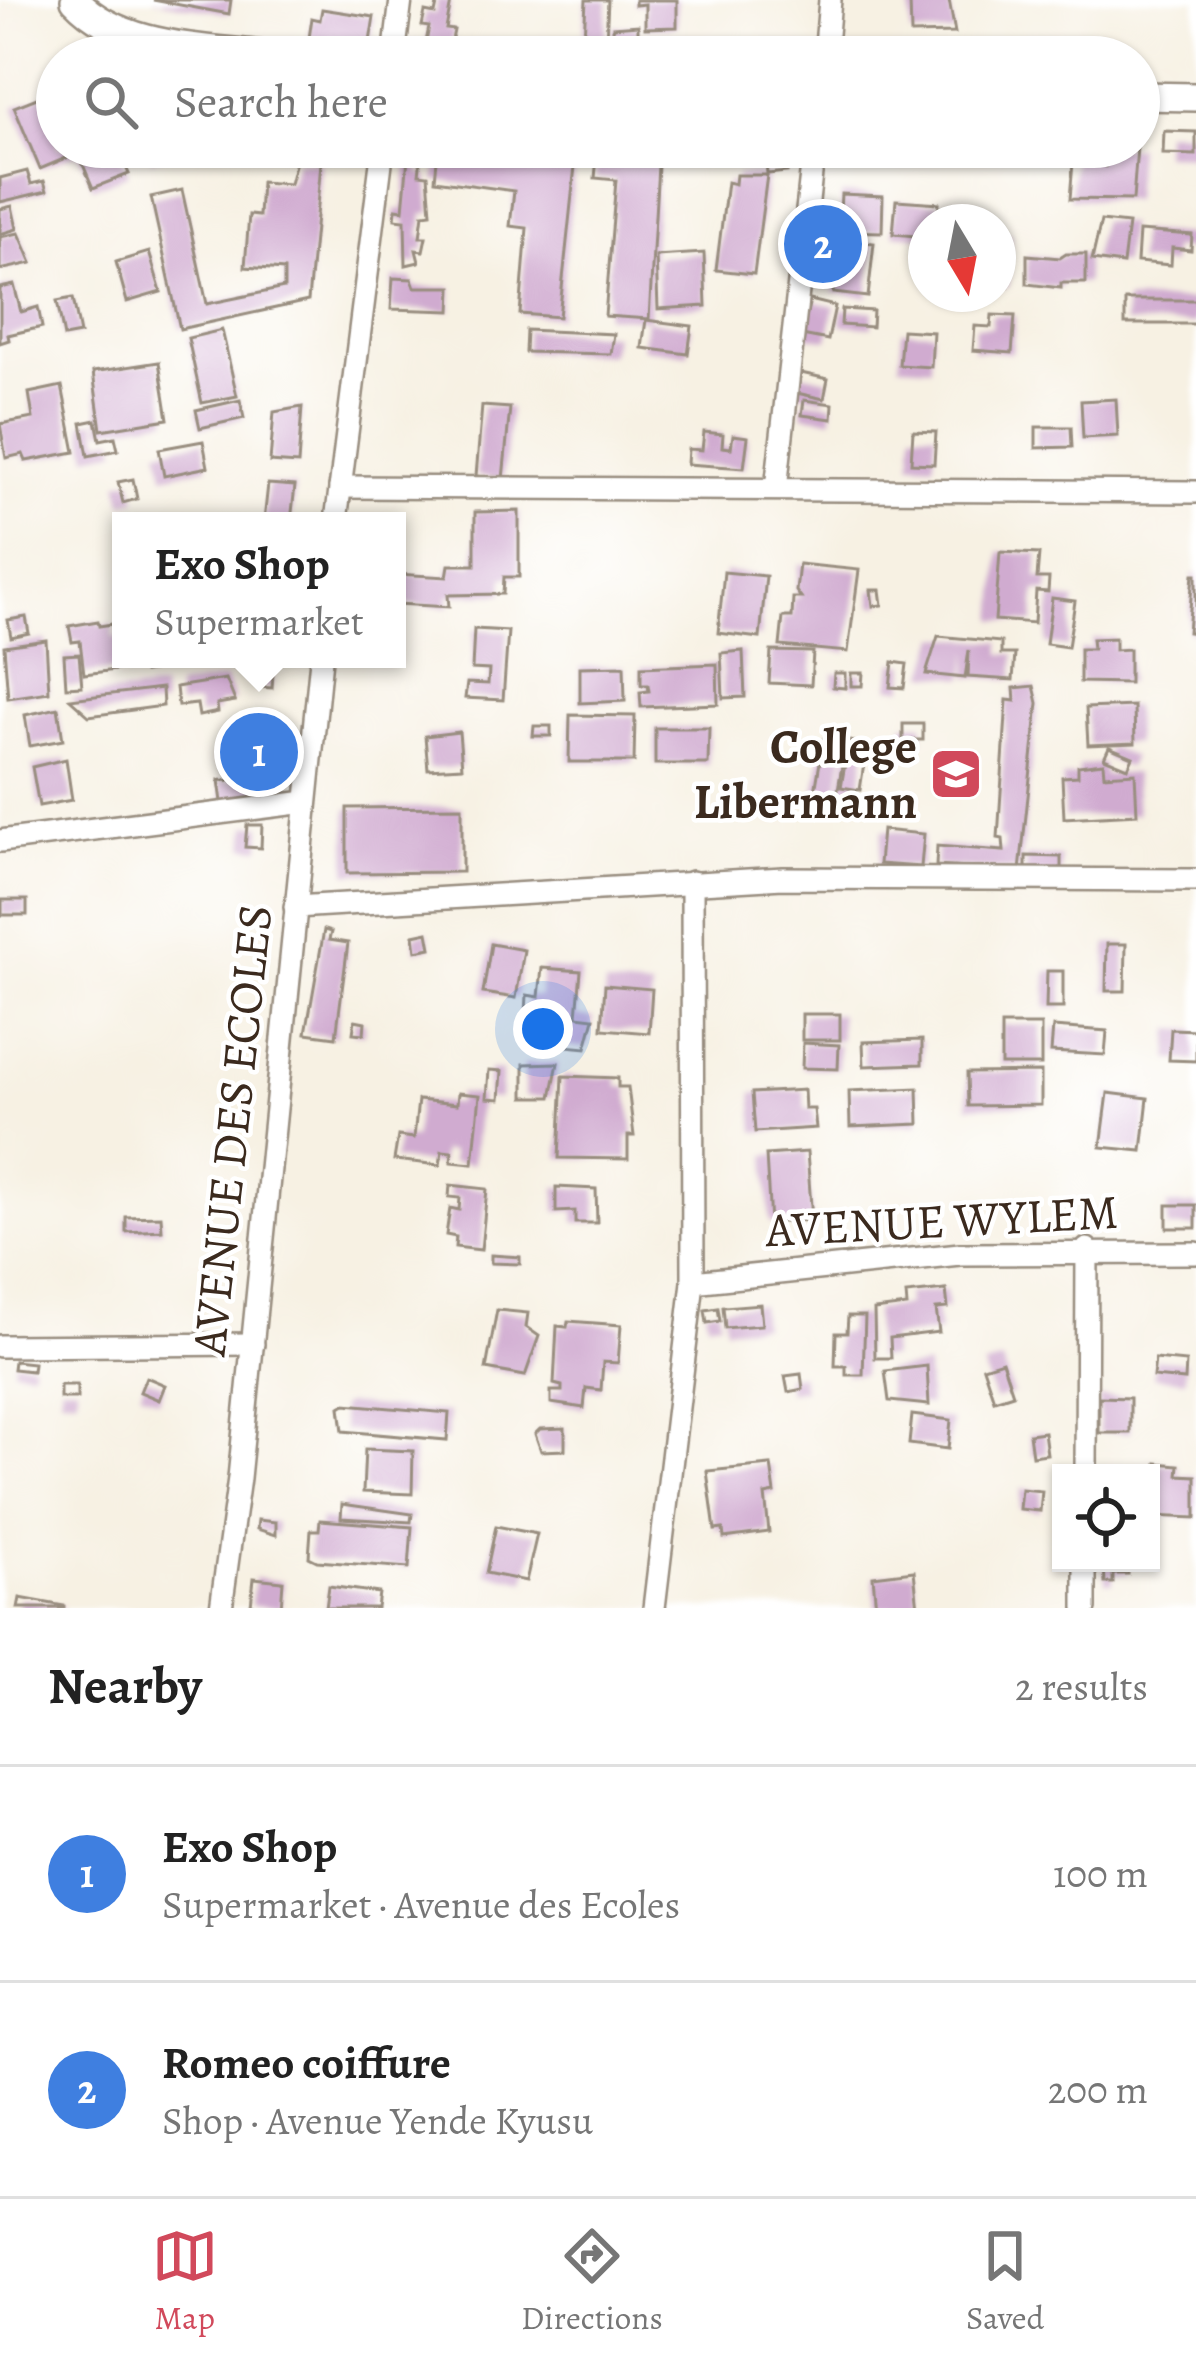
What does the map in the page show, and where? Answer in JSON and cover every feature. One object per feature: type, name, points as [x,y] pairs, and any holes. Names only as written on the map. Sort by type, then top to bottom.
[{"type":"street","points":[[75,0],[96,20],[143,36]]},
{"type":"street","points":[[397,36],[401,0]]},
{"type":"street","points":[[827,36],[830,0]]},
{"type":"street","points":[[1160,96],[1196,97]]},
{"type":"street","points":[[337,512],[380,168]]},
{"type":"street","points":[[776,489],[812,168]]},
{"type":"street","points":[[340,487],[1196,492]]},
{"type":"street","name":"AVENUE DES ECOLES","points":[[221,1608],[253,1344],[320,668]]},
{"type":"street","points":[[0,841],[306,802]]},
{"type":"street","points":[[296,907],[840,877],[1196,880]]},
{"type":"street","points":[[654,1608],[693,1282],[692,882]]},
{"type":"street","points":[[1085,1464],[1087,1250]]},
{"type":"street","name":"AVENUE WYLEM","points":[[693,1282],[897,1257],[1087,1250],[1196,1253]]},
{"type":"street","points":[[0,1346],[253,1344]]},
{"type":"street","points":[[1084,1608],[1085,1572]]},
{"type":"building","points":[[153,0],[231,0],[229,14]]},
{"type":"building","points":[[438,0],[451,2],[446,29],[454,30],[453,36],[427,36],[429,27],[422,26],[425,12],[435,14]]},
{"type":"building","points":[[586,0],[608,0],[606,36],[584,36]]},
{"type":"building","points":[[635,0],[677,0],[677,27],[645,28],[645,4],[635,5]]},
{"type":"building","points":[[910,0],[949,0],[955,33],[911,34]]},
{"type":"building","points":[[322,9],[374,17],[371,36],[309,36],[312,18],[320,20]]},
{"type":"building","points":[[638,25],[638,36],[613,36],[613,27]]},
{"type":"building","points":[[36,98],[36,159],[14,107]]},
{"type":"building","points":[[1164,131],[1196,132],[1196,155],[1163,154]]},
{"type":"building","points":[[84,168],[126,168],[129,174],[93,188]]},
{"type":"building","points":[[294,168],[321,168],[308,301],[180,329],[151,197],[182,190],[207,304],[284,288],[284,270],[245,267],[249,215],[259,216],[261,182],[290,184]]},
{"type":"building","points":[[407,168],[420,168],[419,174],[428,175],[431,213],[423,214],[420,237],[426,237],[423,251],[416,250],[419,262],[406,265],[405,220],[395,219],[396,209],[403,210]]},
{"type":"building","points":[[436,168],[575,168],[559,317],[520,314],[527,228],[510,226],[514,191],[435,180]]},
{"type":"building","points":[[596,168],[658,168],[649,319],[605,316],[616,180],[595,178]]},
{"type":"building","points":[[766,168],[787,168],[787,172],[767,174]]},
{"type":"building","points":[[1073,168],[1135,168],[1133,200],[1070,199]]},
{"type":"building","points":[[27,171],[31,184],[44,181],[47,191],[0,202],[0,178]]},
{"type":"building","points":[[736,175],[767,175],[754,274],[716,270],[727,182],[735,184]]},
{"type":"building","points":[[841,194],[883,196],[882,232],[839,231]]},
{"type":"building","points":[[896,200],[939,203],[908,204],[908,235],[893,234]]},
{"type":"building","points":[[12,206],[17,229],[0,234],[0,209]]},
{"type":"building","points":[[1101,221],[1128,224],[1123,264],[1092,260]]},
{"type":"building","points":[[1139,231],[1192,235],[1191,250],[1172,248],[1171,265],[1137,262]]},
{"type":"building","points":[[19,233],[32,263],[0,270],[0,237]]},
{"type":"building","points":[[818,234],[833,236],[830,255],[815,253]]},
{"type":"building","points":[[840,239],[874,243],[868,297],[833,293]]},
{"type":"building","points":[[149,252],[161,292],[127,302],[116,262]]},
{"type":"building","points":[[704,253],[706,306],[658,309],[656,256]]},
{"type":"building","points":[[1086,254],[1086,283],[1061,283],[1061,288],[1027,284],[1027,255],[1060,258]]},
{"type":"building","points":[[393,278],[412,279],[415,287],[452,287],[451,311],[391,309]]},
{"type":"building","points":[[14,285],[21,312],[38,307],[42,327],[8,335],[9,340],[0,343],[0,288]]},
{"type":"building","points":[[73,298],[80,334],[64,337],[57,301]]},
{"type":"building","points":[[810,300],[835,306],[828,340],[802,335]]},
{"type":"building","points":[[1125,300],[1196,300],[1196,324],[1125,324]]},
{"type":"building","points":[[842,309],[873,311],[872,327],[841,325]]},
{"type":"building","points":[[992,315],[1015,316],[1012,353],[973,350],[975,326],[991,327]]},
{"type":"building","points":[[646,320],[692,326],[688,354],[642,348]]},
{"type":"building","points":[[222,330],[237,396],[202,403],[188,338]]},
{"type":"building","points":[[526,330],[614,334],[611,354],[525,352]]},
{"type":"building","points":[[902,330],[933,332],[931,367],[899,365]]},
{"type":"building","points":[[159,362],[168,419],[101,430],[93,372]]},
{"type":"building","points":[[801,373],[828,379],[824,399],[797,393]]},
{"type":"building","points":[[62,386],[75,452],[26,461],[23,454],[6,458],[0,424],[33,418],[29,393]]},
{"type":"building","points":[[1116,399],[1118,436],[1083,438],[1081,401]]},
{"type":"building","points":[[240,400],[244,418],[200,428],[196,410]]},
{"type":"building","points":[[804,400],[833,404],[832,419],[802,415]]},
{"type":"building","points":[[482,406],[510,408],[503,479],[476,476]]},
{"type":"building","points":[[302,407],[298,464],[270,462],[274,412]]},
{"type":"building","points":[[96,420],[100,440],[115,437],[118,450],[88,456],[82,423]]},
{"type":"building","points":[[1036,427],[1071,427],[1072,447],[1036,448]]},
{"type":"building","points":[[913,431],[936,432],[934,464],[911,463]]},
{"type":"building","points":[[704,432],[723,434],[722,447],[731,448],[733,435],[748,437],[744,468],[687,464],[688,449],[702,450]]},
{"type":"building","points":[[203,441],[208,467],[164,476],[159,449]]},
{"type":"building","points":[[133,479],[137,499],[123,503],[118,482]]},
{"type":"building","points":[[268,484],[295,486],[292,512],[265,512]]},
{"type":"building","points":[[519,511],[519,577],[504,577],[503,594],[448,595],[449,607],[406,605],[406,575],[447,577],[449,565],[475,565],[475,512]]},
{"type":"building","points":[[1000,552],[1039,554],[1037,578],[1049,578],[1048,592],[1036,591],[1034,623],[995,620]]},
{"type":"building","points":[[799,564],[859,570],[848,652],[780,646],[783,617],[792,617],[793,598],[801,598],[796,591]]},
{"type":"building","points":[[724,572],[766,576],[760,638],[718,633]]},
{"type":"building","points":[[1196,574],[1196,633],[1188,632]]},
{"type":"building","points":[[871,590],[880,590],[882,605],[873,606]]},
{"type":"building","points":[[1052,598],[1075,601],[1068,647],[1046,644]]},
{"type":"building","points":[[26,617],[29,633],[11,637],[8,620]]},
{"type":"building","points":[[98,621],[99,626],[112,624],[112,668],[132,668],[84,674],[80,641],[72,642],[69,626]]},
{"type":"building","points":[[474,629],[508,631],[503,700],[465,698],[467,683],[488,684],[489,670],[472,669]]},
{"type":"building","points":[[938,636],[1001,642],[1001,654],[1015,654],[1013,680],[968,677],[969,650],[965,678],[926,674]]},
{"type":"building","points":[[1115,638],[1115,650],[1129,649],[1129,683],[1080,682],[1080,649],[1093,649],[1092,639]]},
{"type":"building","points":[[46,640],[49,692],[8,698],[4,646]]},
{"type":"building","points":[[743,651],[745,697],[723,698],[721,653]]},
{"type":"building","points":[[771,651],[813,652],[811,685],[769,683]]},
{"type":"building","points":[[79,654],[82,686],[66,687],[64,655]]},
{"type":"building","points":[[893,662],[907,664],[904,688],[890,687]]},
{"type":"building","points":[[717,664],[718,704],[641,707],[640,692],[649,691],[648,685],[641,685],[641,667]]},
{"type":"building","points":[[624,666],[625,701],[580,703],[580,667]]},
{"type":"building","points":[[258,673],[273,674],[272,688],[257,687]]},
{"type":"building","points":[[834,673],[845,673],[845,688],[833,687]]},
{"type":"building","points":[[851,673],[863,673],[862,686],[851,686]]},
{"type":"building","points":[[226,679],[235,701],[217,704],[218,712],[199,716],[197,704],[178,706],[176,687]]},
{"type":"building","points":[[1034,686],[1038,703],[1020,871],[936,866],[937,846],[1004,851],[1003,839],[998,838],[1007,700],[1015,701],[1014,688]]},
{"type":"building","points":[[162,688],[163,706],[89,716],[70,699]]},
{"type":"building","points":[[1134,706],[1135,743],[1088,745],[1086,708]]},
{"type":"building","points":[[58,708],[63,740],[30,746],[25,715]]},
{"type":"building","points":[[570,715],[635,716],[634,762],[569,762]]},
{"type":"building","points":[[903,724],[923,724],[923,740],[903,740]]},
{"type":"building","points":[[534,726],[551,726],[551,736],[533,736]]},
{"type":"building","points":[[655,728],[709,728],[708,764],[655,764]]},
{"type":"building","points":[[459,732],[462,767],[428,769],[425,736]]},
{"type":"building","points":[[824,738],[846,741],[836,802],[814,798]]},
{"type":"building","points":[[238,740],[268,740],[272,767],[266,798],[222,802],[219,780],[242,781]]},
{"type":"building","points":[[849,741],[867,744],[860,790],[841,787]]},
{"type":"building","points":[[1109,747],[1133,757],[1128,768],[1104,758]]},
{"type":"building","points":[[66,759],[72,800],[39,806],[32,767]]},
{"type":"building","points":[[1103,763],[1104,775],[1135,773],[1137,814],[1064,818],[1062,777],[1078,776],[1078,766]]},
{"type":"building","points":[[462,807],[462,872],[347,873],[347,808]]},
{"type":"building","points":[[247,825],[262,825],[261,848],[245,847]]},
{"type":"building","points":[[882,830],[924,834],[921,867],[879,864]]},
{"type":"building","points":[[1026,856],[1061,857],[1061,875],[1026,874]]},
{"type":"building","points":[[2,900],[27,900],[27,915],[2,915]]},
{"type":"building","points":[[324,930],[331,932],[329,940],[348,943],[336,1037],[306,1033]]},
{"type":"building","points":[[428,932],[431,948],[416,951],[414,935]]},
{"type":"building","points":[[491,944],[524,950],[516,998],[483,993]]},
{"type":"building","points":[[1107,944],[1126,944],[1125,991],[1106,991]]},
{"type":"building","points":[[542,968],[581,971],[577,1016],[594,1018],[586,1048],[534,1043],[537,1014],[526,1013],[527,995],[539,997]]},
{"type":"building","points":[[1047,971],[1063,971],[1063,1008],[1046,1008]]},
{"type":"building","points":[[605,985],[652,989],[649,1033],[602,1029]]},
{"type":"building","points":[[802,1014],[840,1014],[840,1040],[802,1040]]},
{"type":"building","points":[[355,1020],[365,1022],[364,1034],[353,1033]]},
{"type":"building","points":[[1001,1025],[1041,1025],[1041,1065],[1001,1065]]},
{"type":"building","points":[[1053,1027],[1107,1031],[1105,1055],[1051,1052]]},
{"type":"building","points":[[1171,1029],[1196,1030],[1196,1061],[1169,1060]]},
{"type":"building","points":[[922,1040],[922,1064],[864,1066],[863,1042]]},
{"type":"building","points":[[803,1043],[839,1045],[838,1069],[802,1068]]},
{"type":"building","points":[[558,1063],[551,1097],[524,1097],[524,1064]]},
{"type":"building","points":[[489,1070],[502,1071],[500,1099],[487,1098]]},
{"type":"building","points":[[1041,1072],[1041,1105],[968,1106],[967,1073]]},
{"type":"building","points":[[563,1076],[618,1078],[618,1087],[628,1087],[634,1136],[628,1136],[628,1159],[559,1158]]},
{"type":"building","points":[[918,1088],[919,1124],[850,1127],[849,1091]]},
{"type":"building","points":[[804,1090],[805,1109],[814,1109],[816,1128],[755,1132],[752,1093]]},
{"type":"building","points":[[458,1093],[480,1095],[473,1164],[451,1162],[452,1152],[442,1151],[440,1165],[394,1160],[398,1136],[414,1138],[418,1100],[457,1104]]},
{"type":"building","points":[[1108,1093],[1148,1098],[1142,1151],[1101,1147]]},
{"type":"building","points":[[807,1152],[812,1220],[770,1223],[766,1155]]},
{"type":"building","points":[[450,1185],[487,1189],[481,1250],[455,1247],[456,1237],[446,1235],[450,1208],[459,1210],[460,1198],[449,1197]]},
{"type":"building","points":[[556,1187],[596,1189],[597,1223],[575,1223],[575,1211],[556,1212]]},
{"type":"building","points":[[1167,1205],[1196,1205],[1196,1228],[1167,1228]]},
{"type":"building","points":[[161,1216],[162,1230],[126,1232],[126,1217]]},
{"type":"building","points":[[491,1255],[520,1257],[520,1264],[491,1263]]},
{"type":"building","points":[[946,1290],[948,1308],[936,1309],[939,1332],[890,1338],[891,1358],[875,1358],[874,1310],[907,1306],[906,1294]]},
{"type":"building","points":[[760,1304],[762,1325],[725,1328],[723,1307]]},
{"type":"building","points":[[718,1308],[720,1321],[707,1323],[705,1310]]},
{"type":"building","points":[[497,1310],[528,1313],[526,1327],[539,1336],[525,1376],[486,1369]]},
{"type":"building","points":[[848,1316],[865,1316],[863,1375],[846,1375],[846,1366],[835,1366],[836,1333],[847,1333]]},
{"type":"building","points":[[568,1321],[621,1325],[618,1363],[603,1362],[601,1390],[586,1388],[584,1408],[551,1403],[551,1391],[562,1391],[562,1386],[554,1384],[557,1326],[567,1327]]},
{"type":"building","points":[[1155,1359],[1186,1362],[1185,1380],[1153,1377]]},
{"type":"building","points":[[14,1361],[33,1363],[32,1371],[13,1369]]},
{"type":"building","points":[[1002,1361],[1013,1394],[994,1400],[983,1367]]},
{"type":"building","points":[[927,1366],[929,1405],[889,1401],[885,1371]]},
{"type":"building","points":[[801,1374],[803,1389],[788,1392],[785,1376]]},
{"type":"building","points":[[146,1377],[165,1385],[159,1400],[140,1392]]},
{"type":"building","points":[[60,1385],[77,1385],[77,1398],[60,1398]]},
{"type":"building","points":[[1099,1397],[1130,1398],[1130,1433],[1099,1433]]},
{"type":"building","points":[[340,1407],[449,1413],[447,1440],[343,1431]]},
{"type":"building","points":[[912,1415],[951,1420],[948,1449],[909,1444]]},
{"type":"building","points":[[565,1428],[565,1450],[541,1451],[535,1434],[540,1429]]},
{"type":"building","points":[[1044,1432],[1047,1454],[1032,1456],[1029,1434]]},
{"type":"building","points":[[365,1449],[413,1451],[412,1494],[363,1492]]},
{"type":"building","points":[[1157,1464],[1179,1465],[1178,1475],[1196,1476],[1196,1518],[1160,1516]]},
{"type":"building","points":[[771,1465],[775,1493],[765,1495],[769,1532],[724,1538],[723,1529],[715,1530],[707,1471]]},
{"type":"building","points":[[1021,1489],[1042,1491],[1040,1511],[1019,1509]]},
{"type":"building","points":[[342,1504],[412,1514],[411,1522],[341,1518]]},
{"type":"building","points":[[258,1520],[276,1522],[276,1535],[257,1529]]},
{"type":"building","points":[[320,1520],[412,1527],[409,1568],[309,1557],[311,1530],[319,1530]]},
{"type":"building","points":[[496,1526],[537,1534],[526,1581],[486,1573]]},
{"type":"building","points":[[914,1571],[918,1608],[876,1608],[873,1576]]},
{"type":"building","points":[[1104,1572],[1128,1572],[1113,1574],[1113,1583],[1105,1583]]},
{"type":"building","points":[[254,1578],[283,1581],[281,1608],[251,1605]]},
{"type":"building","points":[[329,1586],[379,1593],[377,1608],[326,1608]]},
{"type":"building","points":[[20,1598],[64,1606],[64,1608],[18,1608]]},
{"type":"place","name":"Romeo coiffure","points":[[823,244]]},
{"type":"place","name":"Exo Shop","points":[[259,752]]},
{"type":"place","name":"College Libermann","points":[[956,774]]}]
